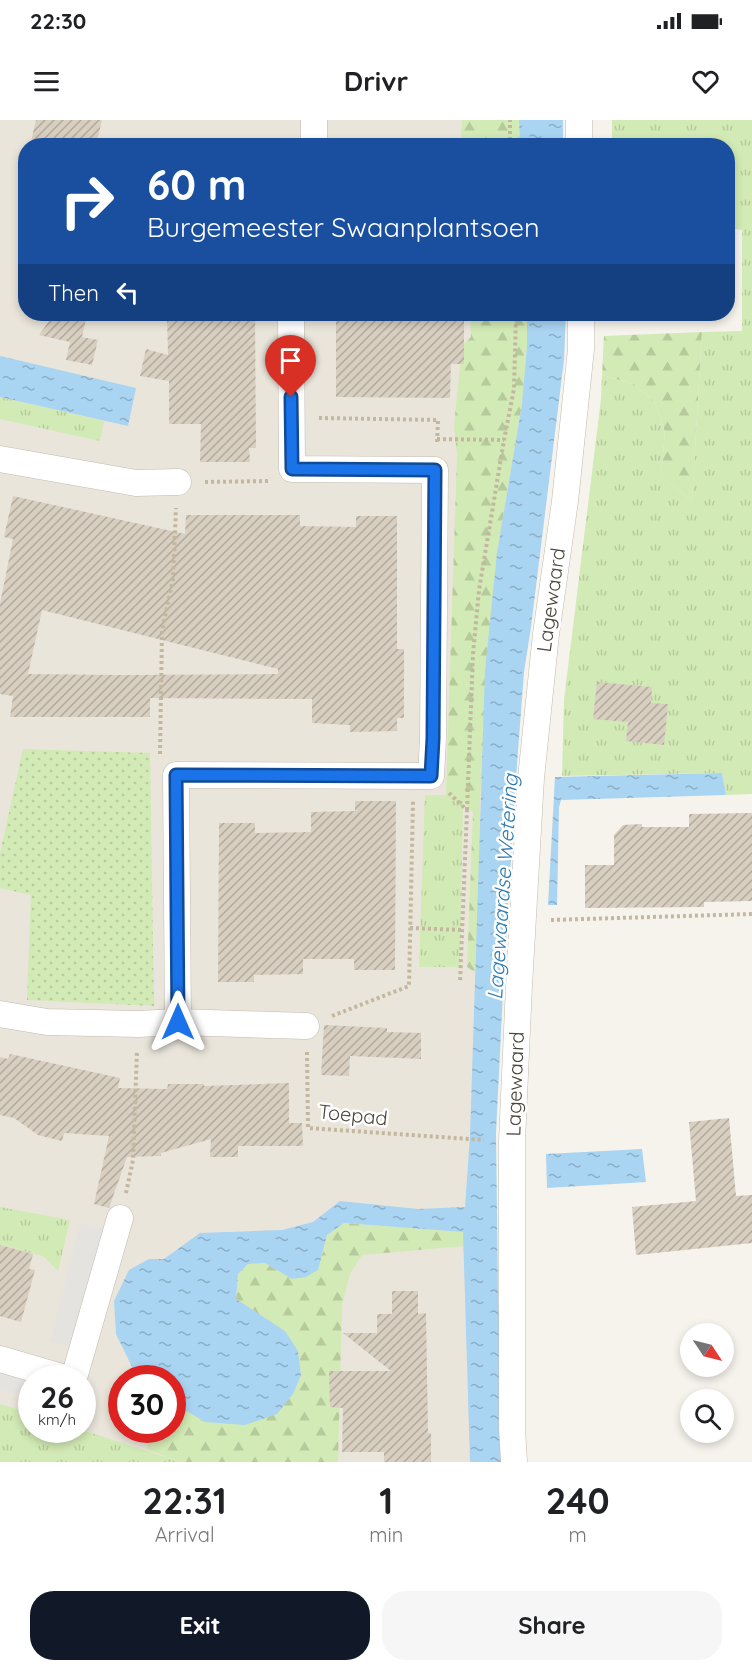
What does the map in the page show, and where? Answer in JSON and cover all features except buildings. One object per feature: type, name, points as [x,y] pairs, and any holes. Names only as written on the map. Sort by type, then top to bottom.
[{"type":"street","points":[[314,120],[314,138]]},
{"type":"street","points":[[579,120],[579,138]]},
{"type":"street","points":[[178,1022],[176,775],[422,776],[433,739],[435,470],[292,469],[291,321]]},
{"type":"street","name":"Lagewaard","points":[[514,1462],[512,1141],[532,767],[546,634],[568,478],[582,321]]},
{"type":"street","points":[[0,459],[136,483],[178,482]]},
{"type":"street","points":[[0,1014],[47,1022],[138,1024],[178,1022],[306,1026]]},
{"type":"street","points":[[78,1365],[120,1218]]},
{"type":"street","points":[[0,1359],[21,1365]]},
{"type":"path","points":[[510,120],[510,138]]},
{"type":"path","points":[[460,983],[473,654],[479,590],[514,389],[516,321]]},
{"type":"path","points":[[292,418],[438,420],[435,470]]},
{"type":"path","points":[[437,439],[504,440]]},
{"type":"path","points":[[176,775],[160,759],[162,631],[173,579],[178,482],[280,481],[292,469]]},
{"type":"path","points":[[422,776],[467,810]]},
{"type":"path","points":[[306,1026],[409,986],[410,928],[422,776]]},
{"type":"path","points":[[523,921],[752,914]]},
{"type":"path","points":[[410,928],[462,930]]},
{"type":"path","points":[[120,1218],[134,1160],[138,1024]]},
{"type":"path","name":"Toepad","points":[[306,1026],[308,1128],[457,1139]]},
{"type":"shaded area","points":[[0,120],[537,120],[536,138],[18,138],[18,321],[531,321],[470,1217],[491,1462],[0,1462]]},
{"type":"shaded area","points":[[80,1223],[116,1232],[83,1349],[50,1342]]},
{"type":"shaded area","points":[[0,1360],[18,1370],[18,1395],[0,1390]]},
{"type":"green space","points":[[462,120],[519,120],[520,138],[461,138]]},
{"type":"green space","points":[[612,120],[752,120],[752,794],[726,795],[722,773],[562,776],[564,700],[602,375],[634,384],[655,402],[665,432],[661,476],[692,501],[702,332],[742,331],[742,230],[735,229],[735,138],[612,138]]},
{"type":"green space","points":[[470,321],[527,321],[522,404],[497,553],[480,800],[480,869],[475,972],[467,967],[473,813],[463,801],[425,795],[446,795],[457,455],[454,426],[462,346],[471,337]]},
{"type":"green space","points":[[702,332],[692,501],[661,476],[665,432],[655,402],[634,384],[602,375],[604,336]]},
{"type":"green space","points":[[0,397],[104,421],[100,441],[0,419]]},
{"type":"green space","points":[[23,749],[150,753],[154,1006],[27,1000],[31,895],[0,888],[0,853]]},
{"type":"green space","points":[[425,795],[463,801],[460,967],[419,967]]},
{"type":"green space","points":[[0,1207],[70,1220],[58,1271],[43,1256],[0,1245]]},
{"type":"green space","points":[[344,1223],[463,1232],[464,1246],[362,1255],[350,1274],[342,1305],[338,1462],[181,1462],[146,1449],[148,1443],[186,1443],[186,1411],[205,1422],[293,1394],[301,1375],[298,1351],[285,1331],[236,1299],[238,1274],[248,1264],[265,1263],[292,1279],[323,1253],[327,1235]]},
{"type":"green space","points":[[0,1404],[18,1410],[18,1443],[96,1443],[96,1435],[108,1438],[108,1443],[122,1443],[181,1462],[0,1462]]},
{"type":"water","points":[[519,120],[563,120],[563,138],[520,138]]},
{"type":"water","name":"Lagewaardse Wetering","points":[[527,321],[566,321],[564,360],[524,672],[503,992],[496,1133],[498,1292],[504,1462],[470,1462],[463,1232],[344,1223],[327,1235],[318,1270],[306,1277],[292,1279],[265,1263],[248,1264],[238,1274],[236,1299],[285,1331],[298,1351],[301,1375],[293,1394],[277,1414],[245,1425],[205,1422],[186,1411],[186,1365],[131,1365],[116,1334],[114,1301],[129,1270],[149,1259],[164,1259],[200,1233],[282,1230],[313,1222],[340,1201],[418,1209],[465,1207],[470,1136],[485,671],[497,553],[522,404]]},
{"type":"water","points":[[0,356],[136,388],[128,426],[0,397]]},
{"type":"water","points":[[722,773],[726,795],[561,800],[557,905],[548,905],[555,777]]},
{"type":"water","points":[[642,1149],[646,1182],[547,1188],[546,1154]]},
{"type":"route","points":[[178,1022],[176,775],[431,776],[435,470],[292,469],[291,397]]}]
